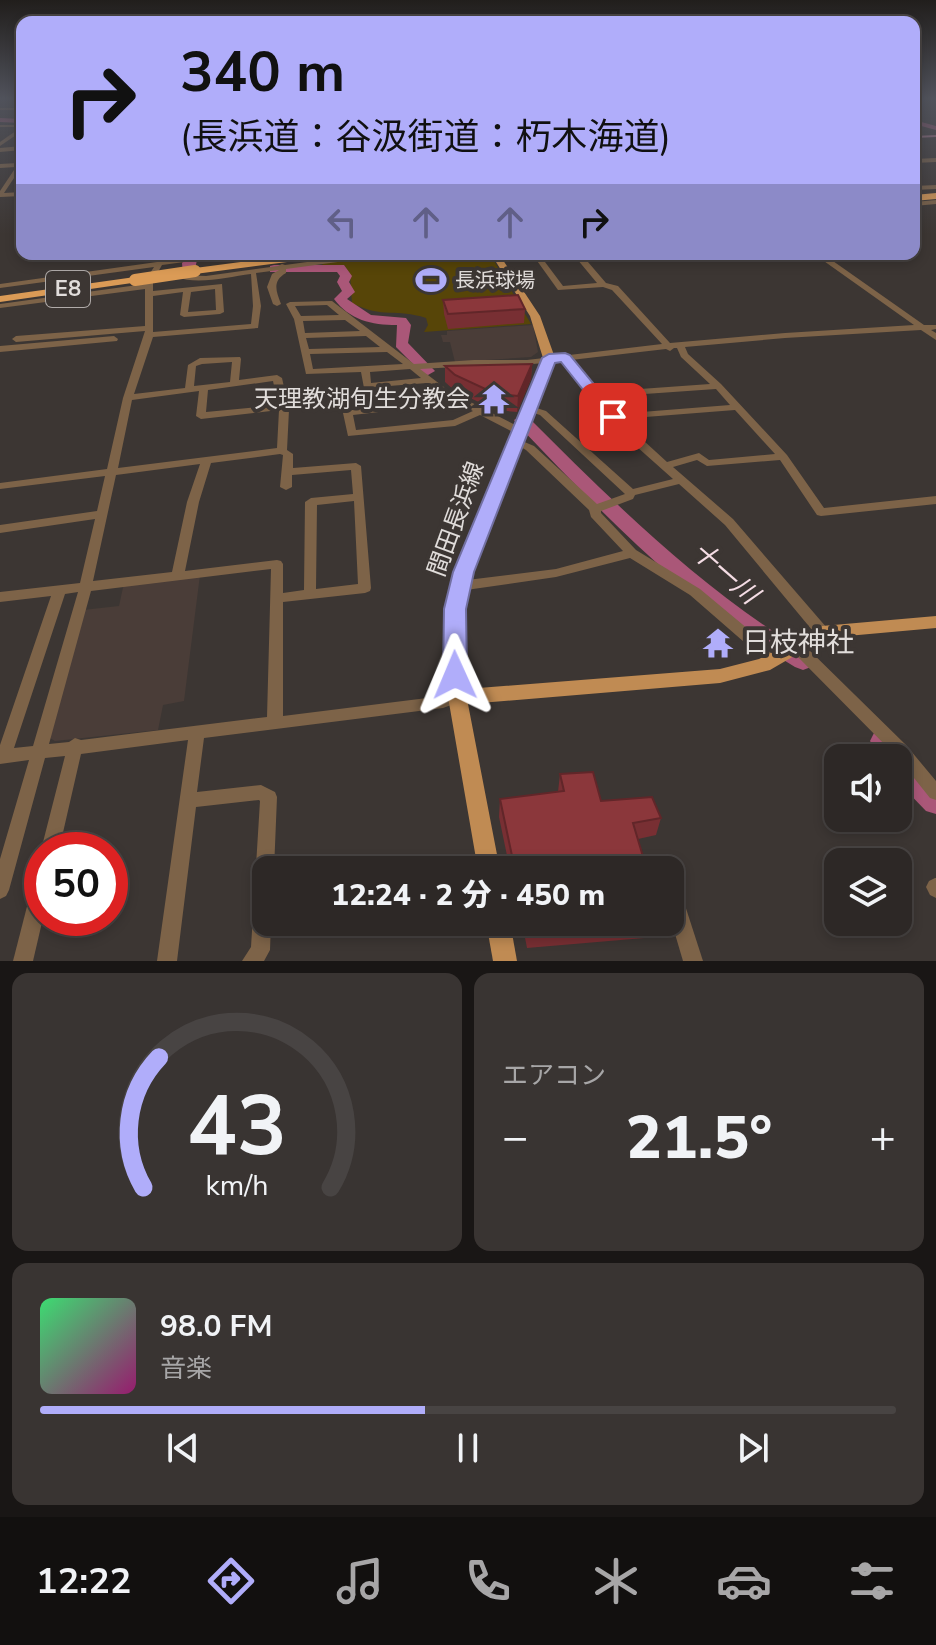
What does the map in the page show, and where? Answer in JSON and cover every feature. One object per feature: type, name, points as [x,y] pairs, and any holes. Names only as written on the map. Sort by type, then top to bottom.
[{"type":"highway","name":"E8","points":[[0,296],[143,283],[195,269],[253,260]]},
{"type":"highway","name":"E8","points":[[195,269],[274,260]]},
{"type":"main road","points":[[499,260],[535,316],[549,358]]},
{"type":"main road","name":"間田長浜線","points":[[486,856],[457,697],[454,652],[459,586],[516,434],[549,358]]},
{"type":"main road","points":[[457,697],[720,676],[764,665],[822,632],[936,622]]},
{"type":"main road","points":[[501,936],[505,961]]},
{"type":"street","points":[[0,195],[16,171]]},
{"type":"street","points":[[0,286],[152,260]]},
{"type":"street","points":[[0,890],[86,586],[128,398],[149,331],[143,283],[162,260]]},
{"type":"street","points":[[0,306],[181,277],[206,278],[336,260]]},
{"type":"street","points":[[540,260],[561,288],[603,285],[615,288],[718,386],[783,457],[821,512],[936,500]]},
{"type":"street","points":[[582,260],[603,285]]},
{"type":"street","points":[[826,260],[936,337]]},
{"type":"street","points":[[277,304],[271,287],[282,267]]},
{"type":"street","points":[[16,339],[121,329],[149,331],[255,326],[254,275]]},
{"type":"street","points":[[143,283],[187,289],[219,286],[220,312],[184,315],[187,289]]},
{"type":"street","points":[[257,306],[329,303],[416,367],[427,380],[516,434],[595,509],[595,514],[632,553],[695,592],[749,638],[789,651],[900,750],[936,793]]},
{"type":"street","points":[[290,304],[298,319],[309,372],[536,362],[549,358],[857,330],[936,327]]},
{"type":"street","points":[[298,319],[349,317]]},
{"type":"street","points":[[110,353],[121,329]]},
{"type":"street","points":[[302,336],[369,333]]},
{"type":"street","points":[[0,349],[114,339]]},
{"type":"street","points":[[306,352],[390,349]]},
{"type":"street","points":[[565,358],[613,417],[729,522],[822,632]]},
{"type":"street","points":[[189,391],[192,365],[200,361],[237,359],[234,383]]},
{"type":"street","points":[[365,370],[367,386],[427,380]]},
{"type":"street","points":[[128,398],[279,378],[282,451]]},
{"type":"street","points":[[594,395],[718,386]]},
{"type":"street","points":[[204,388],[201,416],[282,407]]},
{"type":"street","points":[[446,393],[421,404],[348,413],[352,434],[455,423],[480,411]]},
{"type":"street","points":[[613,417],[737,407]]},
{"type":"street","points":[[526,410],[543,413],[631,493]]},
{"type":"street","points":[[0,486],[282,451],[288,454],[286,487]]},
{"type":"street","points":[[664,466],[699,456],[707,463],[783,457]]},
{"type":"street","points":[[178,574],[193,502],[206,461]]},
{"type":"street","points":[[276,598],[365,588],[356,466],[287,472]]},
{"type":"street","points":[[595,509],[629,497],[631,493],[681,480]]},
{"type":"street","points":[[310,593],[311,502],[359,497]]},
{"type":"street","points":[[0,529],[103,514]]},
{"type":"street","points":[[459,586],[556,573],[632,553]]},
{"type":"street","points":[[0,597],[277,564],[275,722]]},
{"type":"street","points":[[59,591],[2,756],[457,697]]},
{"type":"street","points":[[167,961],[197,732]]},
{"type":"street","points":[[54,832],[75,745]]},
{"type":"street","points":[[189,800],[261,792],[269,797],[267,856]]},
{"type":"street","points":[[684,932],[693,961]]},
{"type":"street","points":[[23,961],[29,936]]},
{"type":"street","points":[[252,961],[260,950],[262,936]]},
{"type":"shaded area","points":[[494,260],[531,324],[424,332],[428,325],[426,318],[372,311],[352,303],[350,274],[344,265],[324,267],[320,261]]},
{"type":"shaded area","points":[[533,325],[538,352],[531,357],[455,362],[450,342],[443,342],[441,335],[447,335],[447,331]]},
{"type":"shaded area","points":[[200,575],[184,701],[163,705],[158,730],[55,741],[50,738],[83,610],[119,606],[124,583]]},
{"type":"building","points":[[518,295],[525,309],[448,314],[443,300]]},
{"type":"building","points":[[532,364],[518,396],[496,394],[455,375],[445,366]]},
{"type":"building","points":[[593,772],[601,801],[652,797],[661,818],[633,823],[643,856],[512,856],[500,799],[564,791],[560,774]]},
{"type":"waterway","name":"十一川","points":[[189,275],[190,260]]},
{"type":"waterway","name":"十一川","points":[[274,269],[340,268],[346,276],[343,282],[349,292],[340,299],[360,316],[401,321],[404,325],[401,344],[428,371]]},
{"type":"waterway","name":"十一川","points":[[522,420],[604,504],[752,631],[803,661]]},
{"type":"waterway","name":"十一川","points":[[883,741],[898,758],[901,767],[936,802]]},
{"type":"place","name":"長浜球場","points":[[431,280]]},
{"type":"place","name":"天理教湖旬生分教会","points":[[494,399]]},
{"type":"place","name":"日枝神社","points":[[718,643]]},
{"type":"route","points":[[455,675],[455,609],[459,586],[549,358],[565,358],[613,417]]}]
